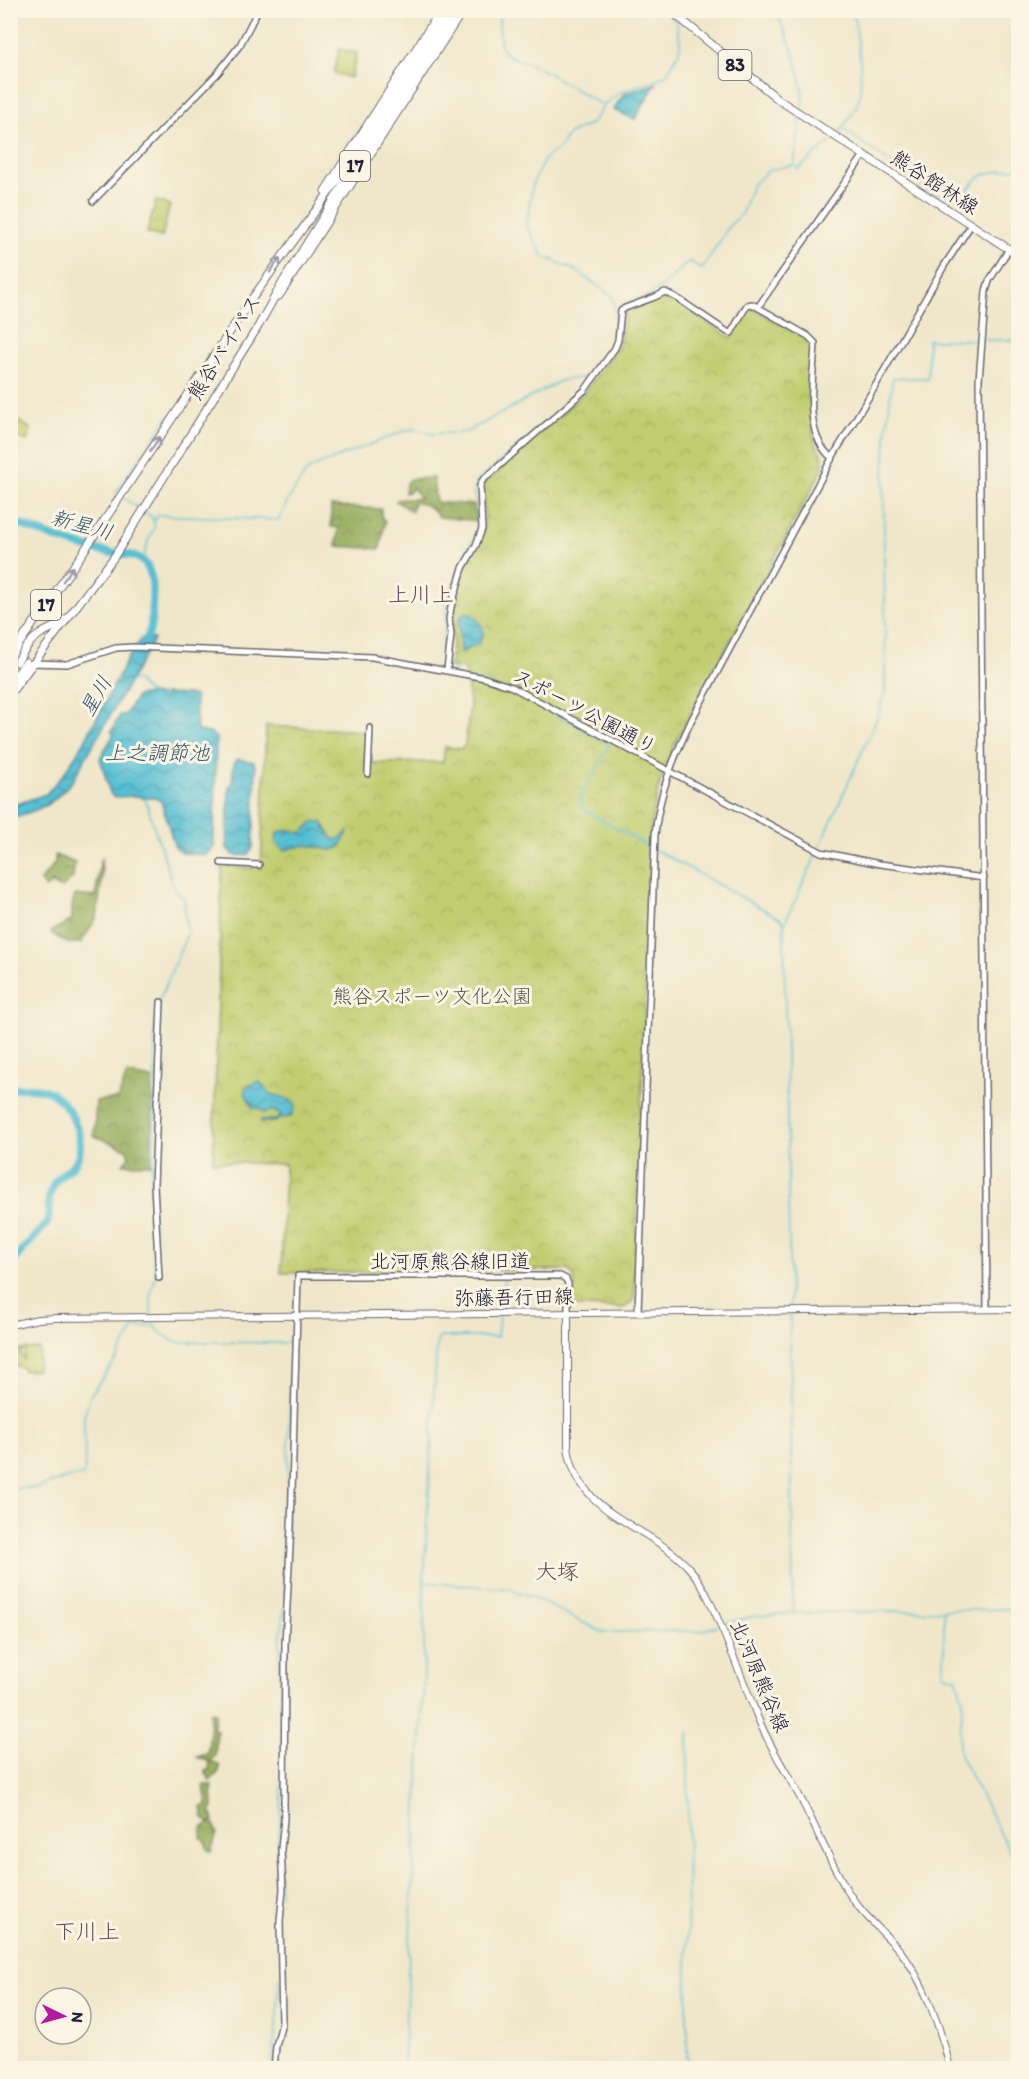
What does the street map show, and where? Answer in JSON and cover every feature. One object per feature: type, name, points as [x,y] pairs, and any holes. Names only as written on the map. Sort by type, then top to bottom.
[{"type":"main road","name":"17","points":[[308,219],[342,162],[441,10]]},
{"type":"main road","name":"熊谷バイパス","points":[[13,660],[250,300],[348,166],[449,10]]},
{"type":"main road","name":"熊谷バイパス","points":[[10,694],[30,663],[80,604],[114,557],[259,325],[343,185],[456,10]]},
{"type":"main road","name":"17","points":[[259,325],[296,272],[463,10]]},
{"type":"main road","name":"83","points":[[672,12],[766,91],[864,156]]},
{"type":"main road","name":"熊谷館林線","points":[[864,156],[1018,255]]},
{"type":"main road","points":[[13,660],[39,634],[59,624],[75,605],[80,604]]},
{"type":"main road","points":[[10,683],[30,663]]},
{"type":"main road","name":"弥藤吾行田線","points":[[10,1325],[55,1318],[1018,1309]]},
{"type":"main road","name":"北河原熊谷線","points":[[568,1312],[568,1447],[577,1479],[594,1499],[668,1550],[689,1568],[696,1578],[710,1601],[745,1681],[762,1728],[803,1802],[847,1891],[861,1910],[903,1955],[915,1975],[941,2036],[950,2068]]},
{"type":"street","points":[[93,201],[217,74],[240,45],[258,10]]},
{"type":"street","points":[[758,308],[864,156]]},
{"type":"street","points":[[638,1312],[654,844],[658,810],[668,772],[692,719],[832,458],[944,266],[971,225]]},
{"type":"street","points":[[987,1309],[979,380],[986,291],[989,281],[1009,249]]},
{"type":"street","points":[[447,670],[451,607],[463,568],[482,529],[479,492],[482,481],[585,390],[617,344],[623,309],[664,292],[672,294],[731,333],[747,305],[752,304],[808,336],[815,343],[811,384],[814,424],[819,444],[832,458]]},
{"type":"street","name":"スポーツ公園通り","points":[[13,660],[67,664],[116,648],[133,647],[372,657],[494,680],[512,687],[821,852],[880,864],[984,878]]},
{"type":"street","points":[[368,774],[370,728]]},
{"type":"street","points":[[221,863],[259,865]]},
{"type":"street","points":[[159,1278],[154,1185],[160,1002]]},
{"type":"street","name":"北河原熊谷線旧道","points":[[296,1316],[298,1276],[560,1276],[566,1279],[568,1284],[568,1312]]},
{"type":"street","points":[[274,2068],[276,2046],[282,2023],[280,1920],[283,1889],[281,1849],[284,1808],[285,1644],[294,1457],[296,1316]]},
{"type":"green space","points":[[339,49],[357,53],[351,78],[334,73]]},
{"type":"green space","points":[[156,201],[170,205],[162,237],[147,233]]},
{"type":"green space","name":"熊谷スポーツ文化公園","points":[[665,294],[731,338],[749,306],[811,341],[813,345],[809,387],[814,441],[823,457],[823,468],[674,745],[661,779],[652,816],[634,1300],[624,1308],[575,1307],[572,1305],[575,1281],[568,1270],[281,1273],[285,1164],[213,1162],[222,866],[261,868],[266,726],[368,731],[367,763],[443,762],[445,747],[461,749],[465,745],[470,705],[465,669],[450,666],[453,639],[452,615],[465,567],[484,529],[482,486],[584,393],[618,347],[626,310]]},
{"type":"green space","points":[[14,418],[31,429],[27,441],[11,435],[11,423]]},
{"type":"green space","points":[[433,478],[436,502],[474,505],[477,521],[439,517],[428,506],[418,503],[413,503],[412,512],[396,501],[420,498],[413,487],[411,491],[405,493],[406,483],[410,479]]},
{"type":"green space","points":[[331,506],[381,509],[381,516],[385,522],[380,549],[336,546],[339,528],[331,527]]},
{"type":"green space","points":[[55,855],[75,863],[73,878],[62,888],[56,887],[53,883],[46,888],[40,881],[55,863]]},
{"type":"green space","points":[[101,857],[102,877],[97,917],[81,943],[68,943],[52,934],[52,931],[72,920],[75,895],[95,897]]},
{"type":"green space","points":[[127,1074],[152,1079],[152,1164],[123,1164],[129,1157],[127,1149],[94,1136],[96,1101],[118,1099]]},
{"type":"green space","points":[[25,1349],[38,1349],[40,1352],[37,1370],[23,1371],[23,1367],[11,1365],[11,1350],[23,1350],[20,1354],[24,1359]]},
{"type":"green space","points":[[210,1712],[216,1713],[213,1729],[217,1730],[215,1756],[210,1761],[219,1764],[219,1772],[210,1781],[205,1771],[210,1769],[208,1761],[197,1757],[207,1754]]},
{"type":"green space","points":[[204,1785],[212,1785],[213,1807],[210,1813],[213,1821],[209,1823],[204,1819],[202,1807],[207,1805]]},
{"type":"green space","points":[[209,1823],[214,1824],[217,1833],[211,1852],[201,1837],[202,1828]]},
{"type":"water","points":[[656,83],[635,119],[613,110],[624,94]]},
{"type":"water","points":[[466,612],[478,620],[484,633],[478,645],[462,653],[460,651],[459,619]]},
{"type":"water","points":[[142,638],[154,639],[73,780],[46,805],[11,818],[11,806],[46,794],[63,775],[82,746],[128,658]]},
{"type":"water","name":"上之調節池","points":[[151,694],[195,697],[197,731],[210,733],[216,738],[214,847],[206,855],[183,853],[175,847],[161,801],[139,796],[113,797],[110,793],[100,758],[114,734],[111,732],[120,715],[125,715],[137,696]]},
{"type":"water","name":"上之調節池","points":[[237,759],[254,762],[256,769],[253,847],[250,853],[243,856],[233,855],[227,848],[229,786],[232,784],[234,763]]},
{"type":"water","points":[[313,822],[322,822],[332,838],[337,840],[348,832],[341,846],[331,850],[306,845],[284,850],[277,844],[278,832],[288,830],[302,833]]},
{"type":"water","points":[[259,1081],[270,1094],[288,1099],[296,1105],[291,1117],[281,1118],[275,1122],[261,1122],[261,1120],[276,1120],[281,1115],[273,1110],[264,1113],[259,1108],[253,1108],[245,1093],[246,1087]]},
{"type":"waterway","points":[[498,10],[500,43],[505,53],[538,67],[603,105]]},
{"type":"waterway","points":[[775,10],[796,60],[802,87],[802,113]]},
{"type":"waterway","points":[[838,134],[854,111],[860,92],[860,56],[853,10]]},
{"type":"waterway","points":[[566,404],[579,390],[612,342],[615,325],[614,303],[613,297],[577,271],[543,256],[526,225],[533,183],[545,158],[560,147],[569,134],[592,123],[604,105],[619,93],[666,75],[679,52],[680,42],[676,21],[670,16]]},
{"type":"waterway","points":[[794,165],[801,117]]},
{"type":"waterway","points":[[843,129],[930,191],[958,208],[970,187],[980,177],[1018,168]]},
{"type":"waterway","points":[[617,311],[626,303],[647,296],[658,289],[689,261],[702,269],[730,225],[741,215],[752,185],[769,170],[794,165],[798,169],[835,138]]},
{"type":"waterway","points":[[819,849],[877,718],[885,692],[884,495],[885,456],[893,378],[928,378],[928,340],[980,340]]},
{"type":"waterway","points":[[985,340],[1018,340]]},
{"type":"waterway","points":[[154,521],[158,515],[279,520],[288,500],[307,471],[316,466],[404,431],[416,429],[432,434],[467,432],[562,380],[586,377]]},
{"type":"waterway","points":[[445,663],[443,662],[446,611],[458,569],[478,529],[479,513],[474,494],[476,483],[560,409]]},
{"type":"waterway","points":[[118,494],[116,492],[170,415]]},
{"type":"waterway","points":[[122,497],[140,509]]},
{"type":"waterway","points":[[143,562],[148,541],[155,526],[152,517],[144,512]]},
{"type":"waterway","name":"新星川","points":[[10,521],[73,544],[132,556],[143,561],[151,576],[153,594],[151,626],[143,644]]},
{"type":"waterway","points":[[449,666],[458,671]]},
{"type":"waterway","points":[[470,678],[515,694],[610,744],[580,798],[583,809],[651,848]]},
{"type":"waterway","points":[[131,680],[137,681],[150,694]]},
{"type":"waterway","points":[[145,799],[175,891],[184,898],[187,934],[158,1004],[155,1025],[155,1088]]},
{"type":"waterway","points":[[656,850],[781,919],[784,923]]},
{"type":"waterway","points":[[790,1309],[784,924],[817,853]]},
{"type":"waterway","name":"星川","points":[[10,1088],[38,1089],[55,1095],[69,1111],[80,1142],[76,1161],[56,1181],[51,1190],[47,1223],[10,1264]]},
{"type":"waterway","points":[[151,1315],[151,1292],[156,1275],[151,1193],[155,1093]]},
{"type":"waterway","points":[[500,1312],[504,1280]]},
{"type":"waterway","points":[[790,1314],[793,1613]]},
{"type":"waterway","points":[[403,2068],[424,1674],[424,1580],[437,1341],[440,1337],[497,1337],[499,1317]]},
{"type":"waterway","points":[[152,1319],[158,1330],[175,1342],[291,1343],[285,1596]]},
{"type":"waterway","points":[[10,1488],[36,1488],[70,1477],[83,1476],[85,1469],[84,1416],[91,1394],[117,1358],[134,1328],[152,1326]]},
{"type":"waterway","points":[[425,1582],[510,1589],[532,1597],[602,1632],[700,1631],[718,1626]]},
{"type":"waterway","points":[[723,1624],[750,1617],[793,1613],[1018,1609]]},
{"type":"waterway","points":[[282,1755],[280,1642],[284,1610]]},
{"type":"waterway","points":[[944,1611],[944,1675],[956,1677],[963,1700],[960,1755],[1018,1867]]},
{"type":"waterway","points":[[687,2068],[688,1732]]},
{"type":"waterway","points":[[280,1895],[277,1843],[281,1823],[282,1771]]},
{"type":"waterway","points":[[271,2068],[278,2014],[279,1978]]},
{"type":"district","name":"上川上","points":[[421,594]]},
{"type":"district","name":"大塚","points":[[557,1571]]},
{"type":"district","name":"下川上","points":[[87,1931]]}]
